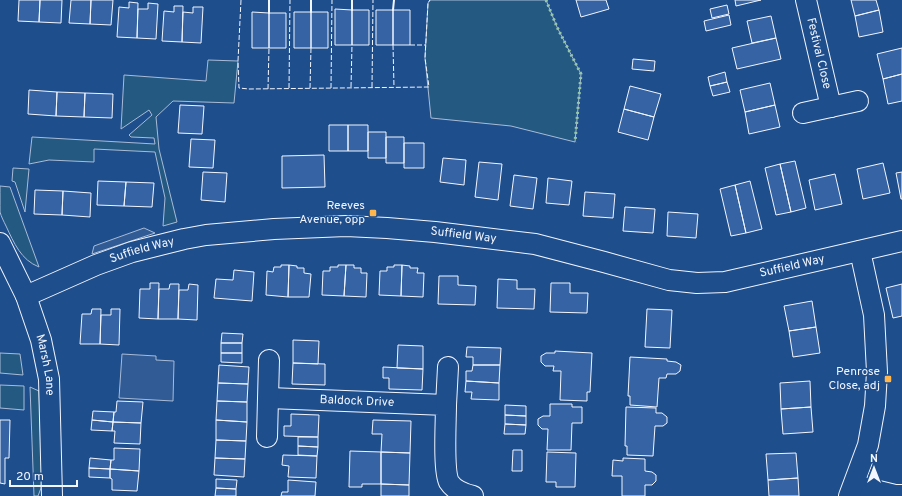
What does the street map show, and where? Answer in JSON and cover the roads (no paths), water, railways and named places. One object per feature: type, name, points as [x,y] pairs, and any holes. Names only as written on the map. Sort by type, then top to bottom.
[{"type":"street","name":"Festival Close","points":[[806,0],[831,107]]},
{"type":"street","points":[[803,113],[858,101]]},
{"type":"street","name":"Suffield Way","points":[[26,296],[96,265],[132,252],[206,235],[274,229],[346,226],[387,228],[527,243],[669,280],[697,283],[725,282],[902,241]]},
{"type":"street","name":"Marsh Lane","points":[[0,243],[26,296],[41,340],[49,379],[52,496]]},
{"type":"street","points":[[860,251],[874,315],[877,372],[875,406],[868,445],[852,490],[902,495]]},
{"type":"street","points":[[267,437],[269,360]]},
{"type":"street","points":[[448,367],[446,405],[446,472],[450,483],[458,491],[473,496]]},
{"type":"street","name":"Baldock Drive","points":[[269,398],[446,405]]},
{"type":"place","name":"Reeves Avenue, opp","points":[[373,213]]},
{"type":"place","name":"Penrose Close, adj","points":[[888,379]]}]
